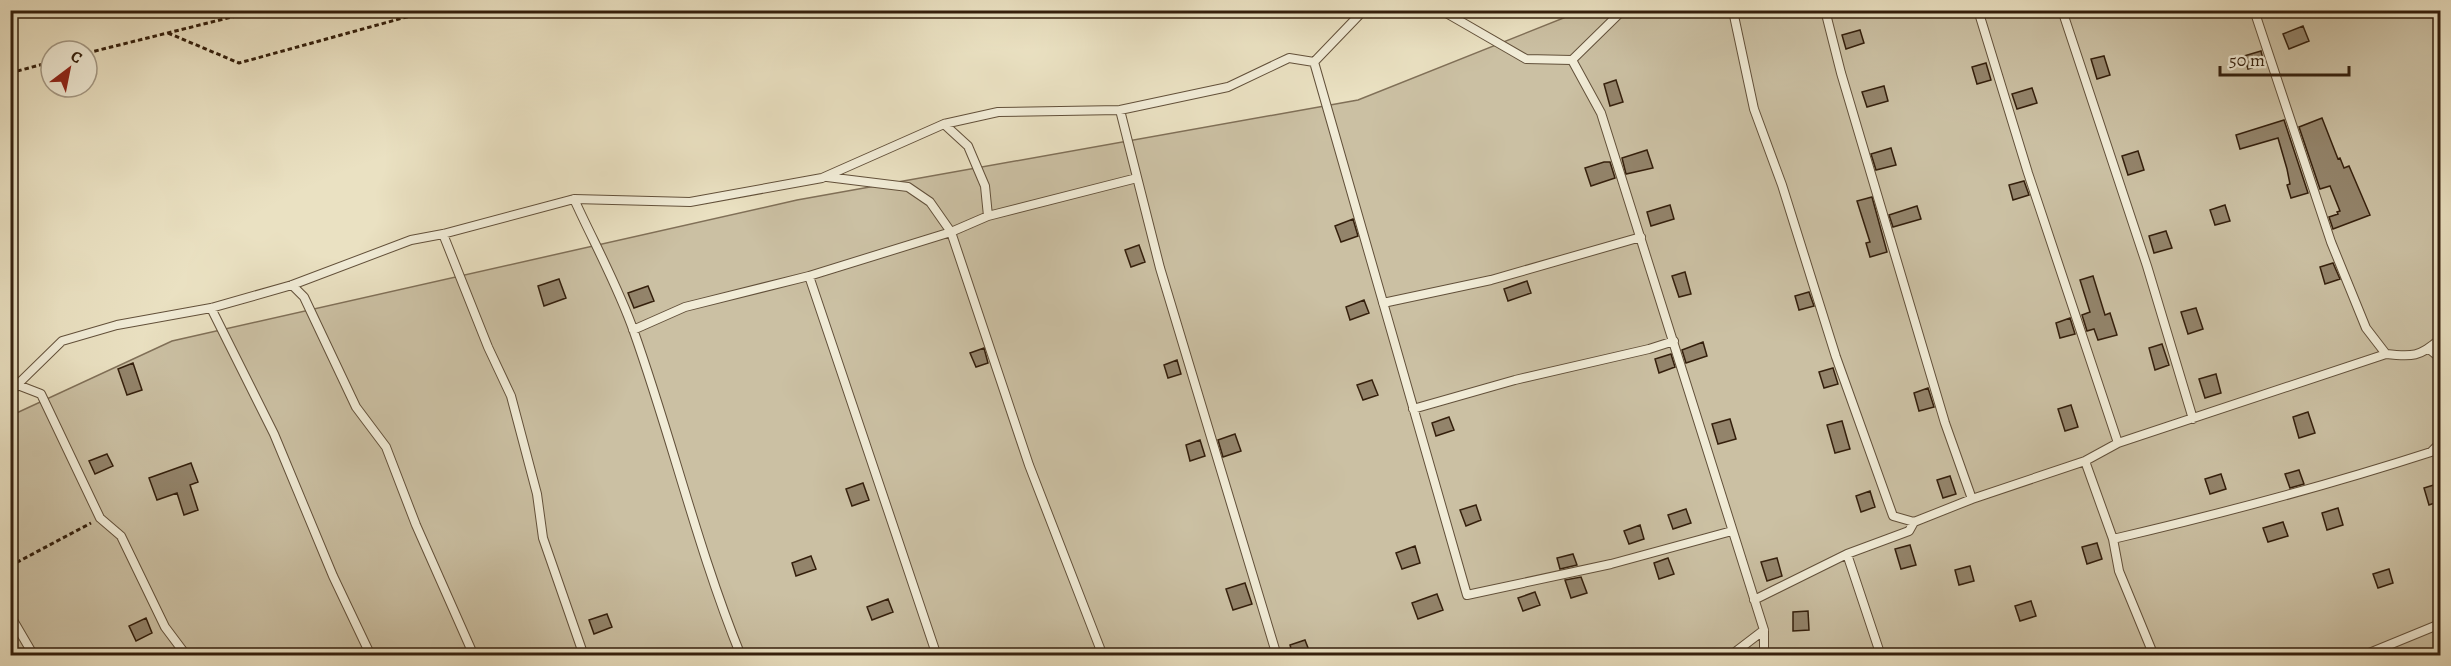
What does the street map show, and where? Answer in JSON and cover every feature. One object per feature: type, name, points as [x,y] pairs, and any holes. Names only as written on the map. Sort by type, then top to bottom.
[{"type":"lane","points":[[1314,62],[1364,10]]},
{"type":"lane","points":[[1441,10],[1526,59],[1572,60],[1623,10]]},
{"type":"lane","points":[[1825,10],[1844,84],[1942,411],[1972,499]]},
{"type":"lane","points":[[1978,10],[2028,173],[2118,443]]},
{"type":"lane","points":[[2062,10],[2147,266],[2193,419]]},
{"type":"lane","points":[[2254,10],[2331,242],[2366,328],[2386,354]]},
{"type":"lane","points":[[1732,11],[1754,109],[1782,185],[1893,516],[1914,522],[1972,499],[2085,461],[2118,443],[2386,354],[2412,357],[2429,350],[2440,339]]},
{"type":"lane","points":[[10,394],[14,384],[62,342],[117,325],[210,308],[292,285],[411,240],[443,234],[574,199],[690,202],[825,177],[944,124],[998,112],[1120,110],[1228,87],[1289,58],[1314,62]]},
{"type":"lane","points":[[1572,60],[1601,113],[1641,237],[1764,630],[1764,656]]},
{"type":"lane","points":[[1314,62],[1467,595],[1611,564],[1732,531]]},
{"type":"lane","points":[[1120,110],[1160,268],[1277,656]]},
{"type":"lane","points":[[944,124],[968,146],[985,186],[988,216]]},
{"type":"lane","points":[[825,177],[908,187],[930,202],[951,232],[1029,465],[1103,656]]},
{"type":"lane","points":[[633,330],[685,307],[809,276],[951,232],[988,216],[1137,178]]},
{"type":"lane","points":[[574,199],[633,330],[694,524],[724,614],[741,656]]},
{"type":"lane","points":[[443,234],[488,347],[511,396],[537,494],[543,538],[584,656]]},
{"type":"lane","points":[[1383,303],[1491,280],[1641,237]]},
{"type":"lane","points":[[809,276],[937,656]]},
{"type":"lane","points":[[292,285],[304,297],[356,407],[386,447],[416,525],[474,656]]},
{"type":"lane","points":[[210,308],[274,434],[333,576],[371,656]]},
{"type":"lane","points":[[1413,409],[1515,380],[1648,349],[1674,340]]},
{"type":"lane","points":[[2429,350],[2440,358]]},
{"type":"lane","points":[[14,384],[41,394],[100,518],[121,536],[165,627],[183,651],[191,656]]},
{"type":"lane","points":[[2113,539],[2228,513],[2337,483],[2431,452],[2440,443]]},
{"type":"lane","points":[[2085,461],[2113,539],[2119,571],[2154,656]]},
{"type":"lane","points":[[1754,600],[1847,554],[1909,531],[1914,522]]},
{"type":"lane","points":[[1847,554],[1881,656]]},
{"type":"lane","points":[[10,615],[33,656]]},
{"type":"lane","points":[[2362,656],[2440,624]]},
{"type":"lane","points":[[1730,656],[1764,630]]},
{"type":"path","points":[[99,50],[260,10]]},
{"type":"path","points":[[168,33],[239,63],[432,10]]},
{"type":"path","points":[[10,73],[39,65]]},
{"type":"path","points":[[10,566],[100,518]]},
{"type":"shaded area","points":[[1581,11],[2440,11],[2440,655],[11,655],[10,416],[172,341],[797,200],[1358,100]]},
{"type":"building","points":[[2303,26],[2309,41],[2289,49],[2283,34]]},
{"type":"building","points":[[1860,30],[1864,43],[1846,49],[1842,35]]},
{"type":"building","points":[[2261,51],[2264,64],[2248,69],[2244,56]]},
{"type":"building","points":[[2104,56],[2110,75],[2097,79],[2091,59]]},
{"type":"building","points":[[1986,63],[1991,80],[1977,84],[1972,67]]},
{"type":"building","points":[[1616,80],[1623,102],[1610,106],[1604,84]]},
{"type":"building","points":[[1884,86],[1888,101],[1867,107],[1862,92]]},
{"type":"building","points":[[2032,88],[2037,103],[2017,109],[2012,94]]},
{"type":"building","points":[[2322,118],[2338,159],[2340,158],[2344,168],[2349,166],[2370,215],[2333,229],[2329,217],[2340,211],[2330,186],[2320,189],[2299,127]]},
{"type":"building","points":[[2284,120],[2308,193],[2291,198],[2287,185],[2290,184],[2287,169],[2278,138],[2240,149],[2236,135]]},
{"type":"building","points":[[1891,148],[1896,165],[1876,170],[1871,154]]},
{"type":"building","points":[[1647,150],[1653,168],[1626,174],[1622,158]]},
{"type":"building","points":[[2138,151],[2144,170],[2128,175],[2122,156]]},
{"type":"building","points":[[1610,162],[1615,178],[1591,186],[1585,168]]},
{"type":"building","points":[[2024,181],[2029,195],[2013,200],[2009,185]]},
{"type":"building","points":[[1872,197],[1887,252],[1870,257],[1866,243],[1870,242],[1857,201]]},
{"type":"building","points":[[1670,205],[1674,219],[1651,226],[1647,212]]},
{"type":"building","points":[[2225,205],[2230,221],[2215,225],[2210,210]]},
{"type":"building","points":[[1917,206],[1921,219],[1893,227],[1889,215]]},
{"type":"building","points":[[1353,219],[1358,236],[1341,242],[1335,226]]},
{"type":"building","points":[[2166,231],[2172,248],[2154,253],[2149,236]]},
{"type":"building","points":[[1139,245],[1145,262],[1131,267],[1125,250]]},
{"type":"building","points":[[2333,263],[2340,279],[2325,284],[2320,267]]},
{"type":"building","points":[[1685,272],[1691,294],[1679,297],[1672,276]]},
{"type":"building","points":[[2093,276],[2105,315],[2110,313],[2117,335],[2098,340],[2094,329],[2087,331],[2082,315],[2090,312],[2080,280]]},
{"type":"building","points":[[559,279],[566,298],[544,306],[538,286]]},
{"type":"building","points":[[1527,281],[1531,293],[1508,301],[1504,289]]},
{"type":"building","points":[[648,286],[654,301],[634,308],[628,293]]},
{"type":"building","points":[[1809,292],[1814,306],[1799,310],[1795,296]]},
{"type":"building","points":[[1364,300],[1369,313],[1350,320],[1346,307]]},
{"type":"building","points":[[2196,308],[2203,329],[2188,334],[2181,312]]},
{"type":"building","points":[[2070,318],[2075,334],[2060,338],[2056,323]]},
{"type":"building","points":[[1703,342],[1707,356],[1686,363],[1682,350]]},
{"type":"building","points":[[2162,344],[2169,365],[2155,370],[2149,348]]},
{"type":"building","points":[[984,348],[988,363],[976,367],[970,353]]},
{"type":"building","points":[[1671,354],[1675,367],[1659,373],[1655,359]]},
{"type":"building","points":[[1177,360],[1181,374],[1168,378],[1164,365]]},
{"type":"building","points":[[133,363],[142,390],[127,395],[118,369]]},
{"type":"building","points":[[1833,368],[1838,384],[1824,388],[1819,372]]},
{"type":"building","points":[[2216,374],[2221,393],[2205,398],[2199,379]]},
{"type":"building","points":[[1372,380],[1378,395],[1363,400],[1357,385]]},
{"type":"building","points":[[1928,388],[1934,407],[1919,411],[1914,393]]},
{"type":"building","points":[[2071,405],[2078,427],[2065,431],[2058,409]]},
{"type":"building","points":[[2308,412],[2315,433],[2299,438],[2293,417]]},
{"type":"building","points":[[1449,417],[1454,430],[1436,436],[1432,423]]},
{"type":"building","points":[[1730,419],[1736,439],[1718,444],[1712,424]]},
{"type":"building","points":[[1842,421],[1850,449],[1835,453],[1827,425]]},
{"type":"building","points":[[1235,434],[1241,451],[1223,457],[1218,440]]},
{"type":"building","points":[[1200,440],[1205,456],[1190,461],[1186,445]]},
{"type":"building","points":[[107,454],[113,466],[95,474],[89,461]]},
{"type":"building","points":[[191,463],[198,482],[190,485],[198,510],[184,515],[177,493],[157,500],[149,478]]},
{"type":"building","points":[[2299,470],[2304,484],[2290,488],[2285,474]]},
{"type":"building","points":[[2221,474],[2226,489],[2210,494],[2205,479]]},
{"type":"building","points":[[1950,476],[1956,494],[1943,498],[1937,480]]},
{"type":"building","points":[[863,483],[869,500],[852,506],[846,489]]},
{"type":"building","points":[[2440,483],[2440,501],[2429,505],[2424,488]]},
{"type":"building","points":[[1870,491],[1875,507],[1861,512],[1856,496]]},
{"type":"building","points":[[1476,505],[1481,520],[1466,526],[1460,510]]},
{"type":"building","points":[[2338,508],[2343,525],[2327,530],[2322,513]]},
{"type":"building","points":[[1686,509],[1691,523],[1673,529],[1668,515]]},
{"type":"building","points":[[2283,522],[2288,536],[2268,542],[2263,528]]},
{"type":"building","points":[[1640,525],[1644,539],[1629,544],[1624,531]]},
{"type":"building","points":[[2097,543],[2102,559],[2087,564],[2082,547]]},
{"type":"building","points":[[1910,545],[1916,565],[1901,569],[1895,549]]},
{"type":"building","points":[[1415,546],[1420,563],[1402,569],[1396,553]]},
{"type":"building","points":[[1573,554],[1577,565],[1560,569],[1557,558]]},
{"type":"building","points":[[811,556],[816,569],[796,576],[792,563]]},
{"type":"building","points":[[1668,558],[1674,574],[1659,579],[1654,563]]},
{"type":"building","points":[[1777,558],[1782,576],[1767,581],[1761,562]]},
{"type":"building","points":[[1970,566],[1974,581],[1959,585],[1955,570]]},
{"type":"building","points":[[2389,569],[2393,583],[2378,588],[2373,574]]},
{"type":"building","points":[[1581,577],[1587,593],[1571,598],[1565,580]]},
{"type":"building","points":[[1245,583],[1252,604],[1233,610],[1226,589]]},
{"type":"building","points":[[1535,592],[1540,605],[1523,611],[1518,598]]},
{"type":"building","points":[[1437,594],[1443,610],[1418,619],[1412,603]]},
{"type":"building","points":[[888,599],[893,612],[872,620],[867,607]]},
{"type":"building","points":[[2031,601],[2036,616],[2020,621],[2015,606]]},
{"type":"building","points":[[1808,611],[1809,630],[1793,631],[1793,612]]},
{"type":"building","points":[[607,614],[612,627],[594,634],[589,620]]},
{"type":"building","points":[[146,618],[152,633],[136,641],[129,626]]},
{"type":"building","points":[[1305,640],[1310,653],[1293,656],[1290,645]]}]
